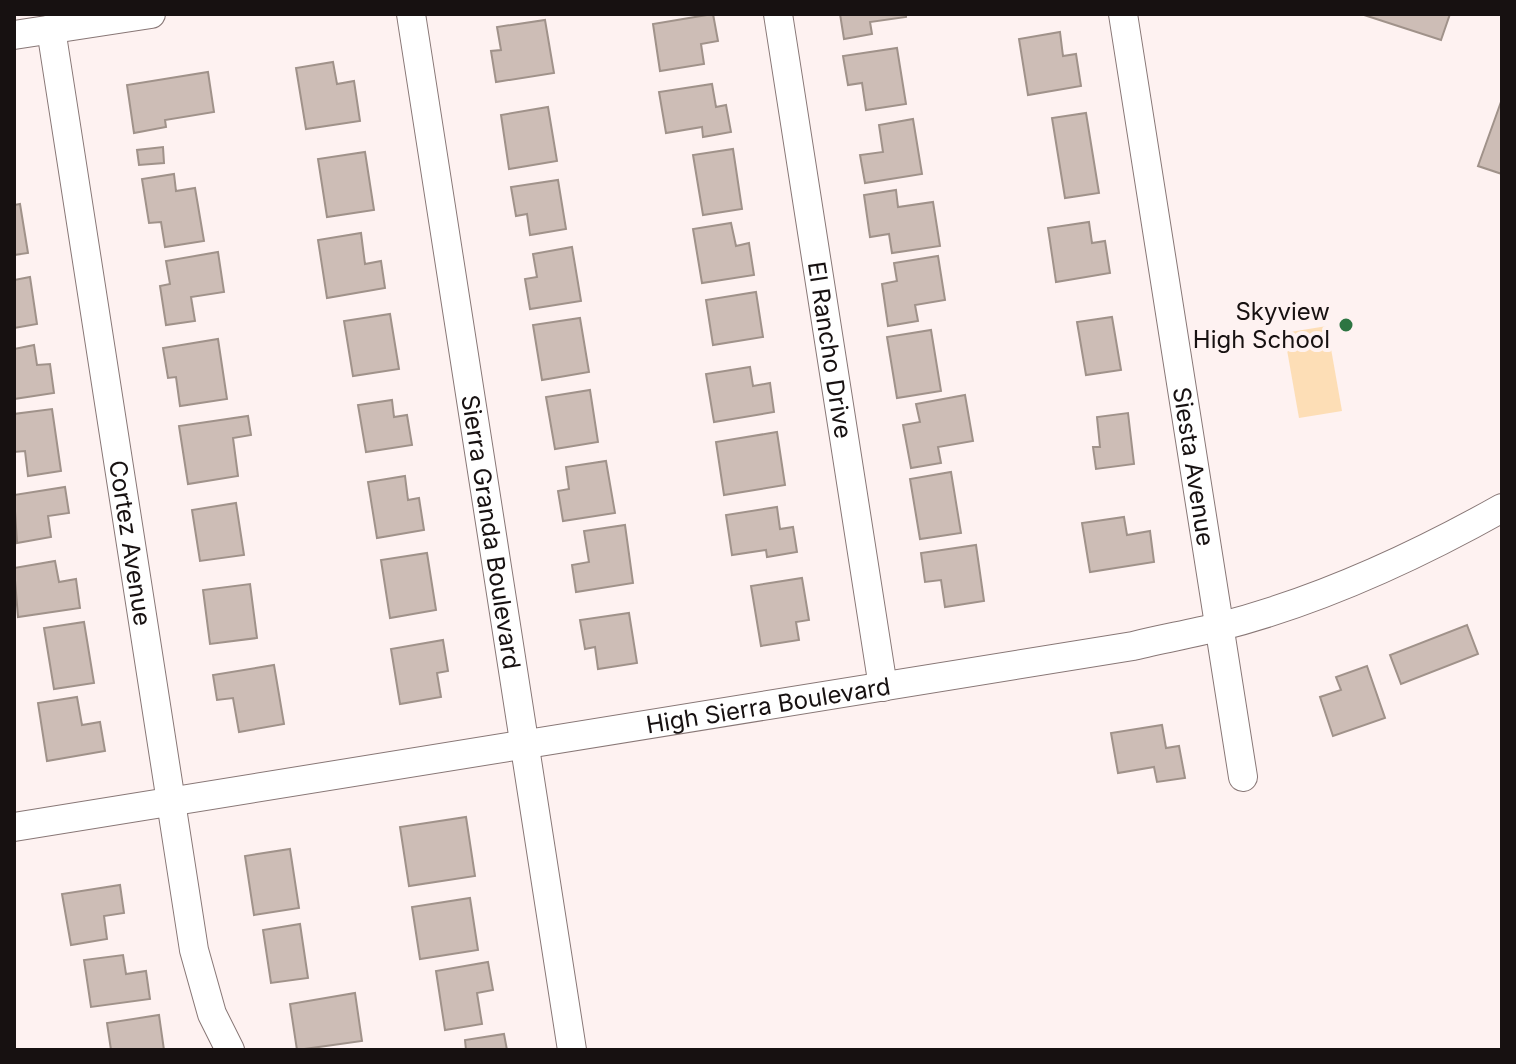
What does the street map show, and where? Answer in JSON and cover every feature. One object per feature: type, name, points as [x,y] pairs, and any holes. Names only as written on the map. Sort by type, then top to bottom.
[{"type":"street","points":[[14,35],[151,14]]},
{"type":"street","name":"Sierra Granda Boulevard","points":[[411,14],[572,1050]]},
{"type":"street","name":"El Rancho Drive","points":[[778,14],[883,687]]},
{"type":"street","name":"Siesta Avenue","points":[[1123,14],[1243,777]]},
{"type":"street","name":"Cortez Avenue","points":[[51,29],[194,950],[212,1014],[230,1050]]},
{"type":"street","name":"High Sierra Boulevard","points":[[14,827],[1133,646],[1220,627],[1331,590],[1447,539],[1502,508]]},
{"type":"shaded area","points":[[1327,326],[1342,411],[1299,418],[1284,333]]},
{"type":"building","points":[[713,14],[718,41],[701,44],[704,64],[660,71],[653,24]]},
{"type":"building","points":[[840,14],[906,14],[906,17],[870,22],[872,34],[844,39]]},
{"type":"building","points":[[1361,14],[1450,14],[1441,40]]},
{"type":"building","points":[[545,20],[554,73],[496,82],[491,51],[501,50],[497,27]]},
{"type":"building","points":[[1060,32],[1063,56],[1076,54],[1081,86],[1028,95],[1019,39]]},
{"type":"building","points":[[897,48],[906,104],[866,110],[862,83],[848,85],[843,56]]},
{"type":"building","points":[[333,62],[337,84],[354,81],[360,121],[306,129],[296,68]]},
{"type":"building","points":[[208,72],[214,112],[165,120],[166,127],[134,133],[127,85]]},
{"type":"building","points":[[712,84],[716,107],[726,105],[731,132],[703,137],[702,127],[666,133],[659,92]]},
{"type":"building","points":[[1502,99],[1502,174],[1478,166]]},
{"type":"building","points":[[548,107],[557,161],[509,169],[501,115]]},
{"type":"building","points":[[1086,113],[1099,193],[1065,198],[1052,118]]},
{"type":"building","points":[[913,119],[922,174],[865,183],[860,155],[883,152],[879,125]]},
{"type":"building","points":[[163,147],[164,163],[139,165],[137,150]]},
{"type":"building","points":[[733,149],[742,209],[703,215],[693,155]]},
{"type":"building","points":[[365,152],[374,210],[327,217],[318,159]]},
{"type":"building","points":[[174,174],[176,191],[195,188],[204,241],[165,247],[161,222],[149,223],[142,179]]},
{"type":"building","points":[[558,180],[566,229],[530,235],[527,214],[516,216],[511,187]]},
{"type":"building","points":[[896,190],[898,207],[933,202],[940,246],[892,253],[889,234],[870,237],[864,195]]},
{"type":"building","points":[[20,204],[28,253],[14,255],[14,205]]},
{"type":"building","points":[[1089,222],[1092,243],[1105,241],[1110,273],[1056,282],[1048,228]]},
{"type":"building","points":[[731,223],[736,246],[749,243],[754,275],[702,283],[693,229]]},
{"type":"building","points":[[361,233],[365,264],[381,261],[385,288],[327,298],[318,240]]},
{"type":"building","points":[[572,247],[581,301],[530,309],[525,279],[537,277],[533,254]]},
{"type":"building","points":[[218,252],[224,292],[191,297],[195,321],[166,325],[160,286],[170,284],[166,261]]},
{"type":"building","points":[[938,256],[945,300],[915,305],[918,321],[888,326],[882,284],[897,281],[894,263]]},
{"type":"building","points":[[30,277],[37,324],[14,328],[14,280]]},
{"type":"building","points":[[756,292],[763,337],[713,345],[706,300]]},
{"type":"building","points":[[390,314],[399,369],[353,376],[344,321]]},
{"type":"building","points":[[1112,317],[1121,370],[1086,375],[1077,322]]},
{"type":"building","points":[[580,318],[589,372],[542,380],[533,325]]},
{"type":"building","points":[[931,330],[941,391],[897,398],[887,337]]},
{"type":"building","points":[[218,339],[227,399],[180,406],[176,377],[168,378],[163,348]]},
{"type":"building","points":[[34,345],[37,365],[50,364],[54,393],[14,399],[14,349]]},
{"type":"building","points":[[750,367],[753,386],[770,383],[774,412],[714,422],[706,374]]},
{"type":"building","points":[[590,390],[598,442],[555,449],[546,397]]},
{"type":"building","points":[[965,395],[973,441],[938,447],[941,463],[911,468],[903,425],[920,422],[916,404]]},
{"type":"building","points":[[392,400],[394,417],[407,415],[412,445],[366,452],[358,405]]},
{"type":"building","points":[[52,409],[61,471],[28,476],[25,451],[14,452],[14,414]]},
{"type":"building","points":[[1128,413],[1134,464],[1096,469],[1093,447],[1100,447],[1097,417]]},
{"type":"building","points":[[248,416],[251,435],[233,438],[238,476],[188,484],[179,426]]},
{"type":"building","points":[[777,432],[785,485],[724,495],[716,442]]},
{"type":"building","points":[[606,461],[615,513],[563,521],[558,491],[569,489],[566,467]]},
{"type":"building","points":[[951,472],[961,533],[920,539],[910,479]]},
{"type":"building","points":[[405,476],[408,500],[419,498],[424,530],[377,538],[368,482]]},
{"type":"building","points":[[65,487],[69,513],[48,516],[51,537],[17,543],[14,495]]},
{"type":"building","points":[[236,503],[244,555],[200,561],[192,510]]},
{"type":"building","points":[[777,507],[780,529],[793,527],[797,552],[767,557],[766,550],[732,555],[726,515]]},
{"type":"building","points":[[1124,517],[1127,535],[1150,531],[1154,562],[1090,572],[1082,523]]},
{"type":"building","points":[[625,525],[633,583],[576,592],[572,565],[589,562],[584,531]]},
{"type":"building","points":[[976,545],[984,601],[945,607],[941,580],[925,582],[921,553]]},
{"type":"building","points":[[427,553],[436,610],[390,618],[381,560]]},
{"type":"building","points":[[55,561],[59,582],[76,579],[80,608],[18,617],[14,568]]},
{"type":"building","points":[[802,578],[809,620],[796,622],[799,640],[761,646],[751,586]]},
{"type":"building","points":[[250,584],[257,638],[210,644],[203,590]]},
{"type":"building","points":[[629,613],[637,663],[598,669],[595,647],[585,649],[580,620]]},
{"type":"building","points":[[84,622],[94,683],[54,689],[44,628]]},
{"type":"building","points":[[1467,625],[1478,654],[1401,684],[1390,655]]},
{"type":"building","points":[[443,640],[448,671],[437,673],[441,697],[400,704],[391,649]]},
{"type":"building","points":[[274,665],[284,724],[239,732],[233,698],[217,700],[213,675]]},
{"type":"building","points":[[1367,666],[1385,718],[1333,736],[1320,697],[1341,690],[1336,677]]},
{"type":"building","points":[[77,697],[82,725],[100,722],[105,751],[47,761],[38,703]]},
{"type":"building","points":[[1162,725],[1166,748],[1179,746],[1185,778],[1157,782],[1154,767],[1118,773],[1111,733]]},
{"type":"building","points":[[466,817],[475,876],[409,886],[400,827]]},
{"type":"building","points":[[290,849],[299,908],[254,915],[245,856]]},
{"type":"building","points":[[120,885],[124,913],[104,916],[107,939],[71,945],[62,894]]},
{"type":"building","points":[[470,898],[478,950],[420,959],[412,907]]},
{"type":"building","points":[[300,924],[308,978],[271,983],[263,930]]},
{"type":"building","points":[[123,955],[126,974],[146,971],[150,999],[91,1007],[84,960]]},
{"type":"building","points":[[488,962],[493,990],[477,993],[482,1024],[445,1030],[436,971]]},
{"type":"building","points":[[355,993],[362,1041],[297,1050],[290,1004]]},
{"type":"building","points":[[159,1015],[164,1050],[111,1050],[107,1023]]},
{"type":"building","points":[[504,1034],[507,1050],[466,1050],[465,1040]]},
{"type":"place","name":"Skyview High School","points":[[1346,325]]}]
